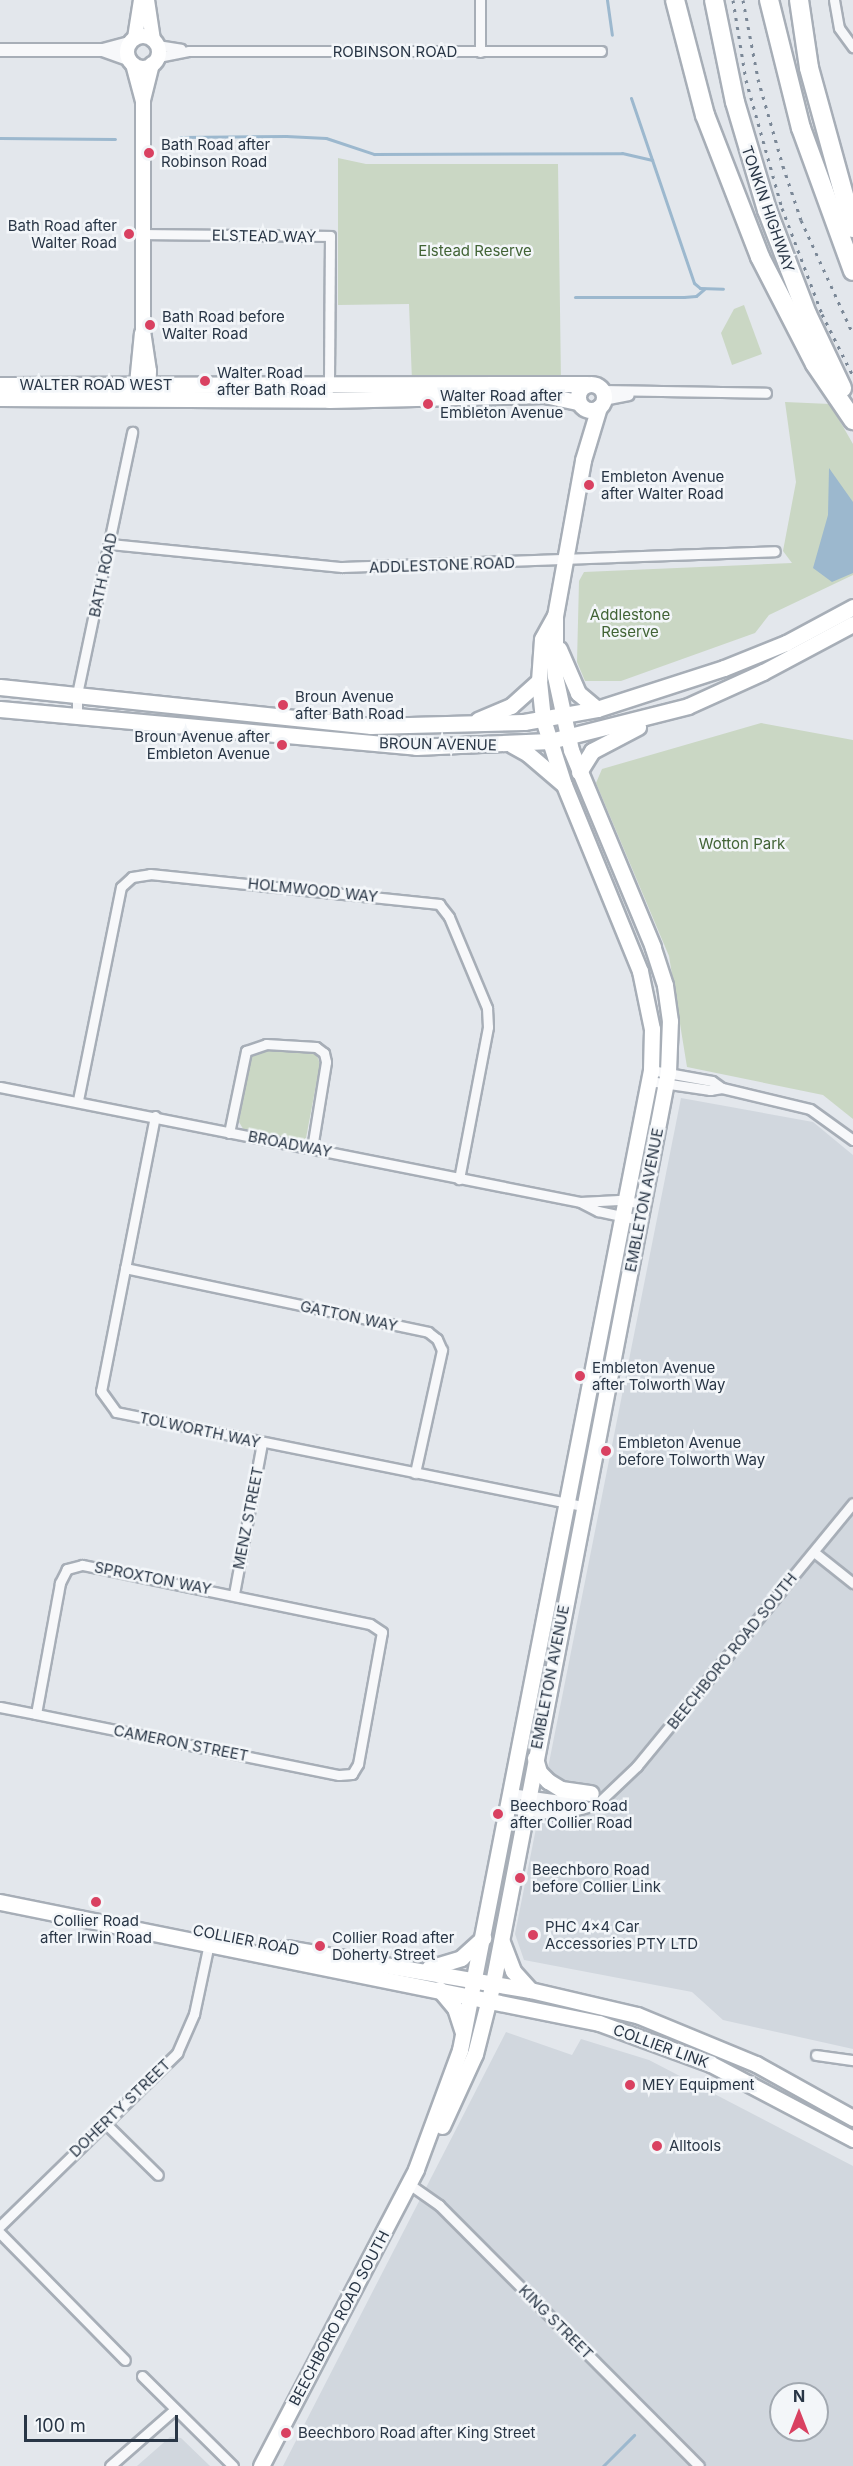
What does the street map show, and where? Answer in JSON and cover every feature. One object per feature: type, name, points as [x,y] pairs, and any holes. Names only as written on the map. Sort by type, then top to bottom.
[{"type":"highway","points":[[675,0],[705,115],[760,257],[814,364],[853,420]]},
{"type":"highway","name":"TONKIN HIGHWAY","points":[[714,0],[735,102],[766,210],[807,314],[853,408]]},
{"type":"highway","points":[[769,0],[801,128],[853,270]]},
{"type":"highway","points":[[798,0],[809,68],[853,228]]},
{"type":"main road","points":[[141,0],[131,62],[142,102],[142,392]]},
{"type":"main road","points":[[142,102],[155,52],[147,0]]},
{"type":"main road","name":"ROBINSON ROAD","points":[[131,62],[140,67],[155,52],[133,40]]},
{"type":"main road","name":"WALTER ROAD WEST","points":[[0,385],[142,392],[592,398]]},
{"type":"main road","name":"WALTER ROAD WEST","points":[[0,398],[142,392]]},
{"type":"main road","name":"EMBLETON AVENUE","points":[[527,1803],[668,1078],[670,1021],[665,985],[645,928],[579,772],[561,716],[555,616],[592,398]]},
{"type":"main road","name":"BROUN AVENUE","points":[[0,687],[371,726],[458,726],[543,719],[597,709],[724,668],[786,643],[853,607]]},
{"type":"main road","name":"EMBLETON AVENUE","points":[[509,1801],[651,1069],[646,990],[627,935],[564,785],[543,719],[539,681],[542,639],[555,616]]},
{"type":"main road","name":"BROUN AVENUE","points":[[0,710],[416,747],[511,745],[567,739],[664,714],[763,672],[853,624]]},
{"type":"main road","points":[[555,638],[571,681],[597,709]]},
{"type":"main road","points":[[458,726],[511,706],[539,681]]},
{"type":"main road","points":[[579,772],[592,751],[664,714]]},
{"type":"main road","points":[[511,745],[528,754],[564,785]]},
{"type":"main road","points":[[627,935],[645,928]]},
{"type":"main road","points":[[651,1069],[656,1060],[662,1058],[663,1039],[670,1021]]},
{"type":"main road","points":[[600,1327],[616,1298],[627,1291]]},
{"type":"main road","points":[[527,1704],[543,1673],[552,1670]]},
{"type":"main road","points":[[535,1758],[539,1772],[561,1789],[598,1793]]},
{"type":"main road","name":"BEECHBORO ROAD SOUTH","points":[[261,2466],[416,2169],[464,2038],[509,1801]]},
{"type":"main road","name":"BEECHBORO ROAD SOUTH","points":[[416,2169],[428,2154],[468,2073],[493,1983],[527,1803]]},
{"type":"main road","name":"COLLIER ROAD","points":[[0,1893],[489,2000]]},
{"type":"main road","name":"COLLIER ROAD","points":[[0,1902],[493,1983]]},
{"type":"main road","points":[[424,1970],[461,1958],[484,1937]]},
{"type":"main road","points":[[501,1939],[513,1971],[530,1990]]},
{"type":"main road","name":"COLLIER LINK","points":[[493,1983],[637,2015],[718,2046],[853,2118]]},
{"type":"main road","points":[[439,1989],[455,2008],[464,2038]]},
{"type":"main road","name":"COLLIER LINK","points":[[489,2000],[599,2024],[671,2047],[763,2090],[853,2139]]},
{"type":"street","points":[[480,0],[480,52]]},
{"type":"street","points":[[834,0],[839,28],[853,46]]},
{"type":"street","name":"ROBINSON ROAD","points":[[0,50],[103,50],[133,40]]},
{"type":"street","name":"ROBINSON ROAD","points":[[103,50],[131,62]]},
{"type":"street","name":"ROBINSON ROAD","points":[[155,52],[602,51]]},
{"type":"street","name":"ELSTEAD WAY","points":[[143,234],[330,236],[329,393]]},
{"type":"street","name":"WALTER ROAD WEST","points":[[592,398],[643,392],[766,393]]},
{"type":"street","name":"BATH ROAD","points":[[77,718],[77,694],[132,432]]},
{"type":"street","name":"ADDLESTONE ROAD","points":[[110,543],[342,567],[564,562],[775,551]]},
{"type":"street","name":"HOLMWOOD WAY","points":[[78,1100],[122,887],[132,877],[150,874],[439,904],[449,917],[487,1008],[488,1027],[459,1179]]},
{"type":"street","points":[[230,1133],[246,1051],[266,1044],[316,1047],[324,1053],[326,1062],[312,1148]]},
{"type":"street","points":[[651,1069],[668,1078],[710,1090],[722,1088],[810,1109],[853,1140]]},
{"type":"street","name":"BROADWAY","points":[[0,1087],[78,1100],[230,1133],[580,1202],[622,1217],[640,1220]]},
{"type":"street","name":"TOLWORTH WAY","points":[[155,1116],[101,1391],[106,1402],[116,1412],[584,1506]]},
{"type":"street","name":"BROADWAY","points":[[580,1202],[625,1201],[644,1204]]},
{"type":"street","name":"GATTON WAY","points":[[125,1268],[428,1332],[437,1339],[442,1350],[415,1473]]},
{"type":"street","name":"MENZ STREET","points":[[234,1594],[262,1443]]},
{"type":"street","name":"BEECHBORO ROAD SOUTH","points":[[509,1801],[527,1803],[570,1800],[598,1793],[637,1767],[853,1503]]},
{"type":"street","points":[[814,1552],[853,1583]]},
{"type":"street","name":"SPROXTON WAY","points":[[36,1714],[60,1583],[67,1569],[82,1565],[234,1594],[370,1624],[382,1632],[357,1764]]},
{"type":"street","name":"CAMERON STREET","points":[[0,1707],[339,1775],[352,1774],[357,1764]]},
{"type":"street","name":"BEECHBORO ROAD SOUTH","points":[[509,1801],[527,1803],[558,1815],[579,1812],[596,1805],[598,1793]]},
{"type":"street","name":"DOHERTY STREET","points":[[0,2226],[177,2053],[194,2014],[210,1938]]},
{"type":"street","points":[[816,2055],[853,2060]]},
{"type":"street","points":[[105,2123],[158,2175]]},
{"type":"street","name":"KING STREET","points":[[409,2184],[440,2205],[699,2466]]},
{"type":"street","points":[[0,2233],[125,2360]]},
{"type":"street","points":[[142,2376],[233,2466]]},
{"type":"street","points":[[110,2466],[175,2409]]},
{"type":"shaded area","points":[[681,1098],[813,1122],[853,1155],[853,2049],[723,2020],[692,1992],[524,1960],[515,1934]]},
{"type":"shaded area","points":[[506,2032],[572,2055],[581,2039],[649,2060],[853,2166],[853,2466],[283,2466]]},
{"type":"shaded area","points":[[170,2437],[181,2438],[210,2466],[137,2466]]},
{"type":"green space","name":"Elstead Reserve","points":[[338,158],[366,164],[558,164],[561,381],[412,381],[409,304],[338,305]]},
{"type":"green space","points":[[744,305],[762,354],[732,365],[721,333],[734,309]]},
{"type":"green space","name":"Addlestone Reserve","points":[[785,402],[830,404],[853,444],[853,575],[769,615],[755,633],[621,681],[585,681],[577,662],[579,581],[584,572],[792,563],[783,551],[796,482]]},
{"type":"green space","name":"Wotton Park","points":[[761,723],[853,740],[853,1119],[823,1095],[687,1067],[669,956],[596,783],[602,769]]},
{"type":"green space","points":[[256,1048],[316,1053],[320,1064],[306,1138],[301,1142],[245,1132],[239,1122],[250,1053]]},
{"type":"water","points":[[829,468],[853,502],[853,573],[832,582],[813,568],[828,515]]},
{"type":"waterway","points":[[607,0],[612,35]]},
{"type":"waterway","points":[[631,98],[694,283],[700,288],[723,289]]},
{"type":"waterway","points":[[180,137],[326,138],[374,154],[622,153],[652,160]]},
{"type":"waterway","points":[[0,138],[115,139]]},
{"type":"waterway","points":[[575,297],[684,297],[696,296],[704,289]]},
{"type":"waterway","points":[[603,2466],[634,2435]]},
{"type":"railway","points":[[733,0],[746,80],[782,208],[822,314],[853,376]]},
{"type":"railway","points":[[743,0],[758,79],[783,166],[801,220],[853,334]]},
{"type":"place","name":"Bath Road after Robinson Road","points":[[149,153]]},
{"type":"place","name":"Bath Road after Walter Road","points":[[129,234]]},
{"type":"place","name":"Bath Road before Walter Road","points":[[150,325]]},
{"type":"place","name":"Walter Road after Bath Road","points":[[205,381]]},
{"type":"place","name":"Walter Road after Embleton Avenue","points":[[428,404]]},
{"type":"place","name":"Embleton Avenue after Walter Road","points":[[589,485]]},
{"type":"place","name":"Broun Avenue after Bath Road","points":[[283,705]]},
{"type":"place","name":"Broun Avenue after Embleton Avenue","points":[[282,745]]},
{"type":"place","name":"Embleton Avenue after Tolworth Way","points":[[580,1376]]},
{"type":"place","name":"Embleton Avenue before Tolworth Way","points":[[606,1451]]},
{"type":"place","name":"Beechboro Road after Collier Road","points":[[498,1814]]},
{"type":"place","name":"Beechboro Road before Collier Link","points":[[520,1878]]},
{"type":"place","name":"Collier Road after Irwin Road","points":[[96,1902]]},
{"type":"place","name":"PHC 4x4 Car Accessories PTY LTD","points":[[533,1935]]},
{"type":"place","name":"Collier Road after Doherty Street","points":[[320,1946]]},
{"type":"place","name":"MEY Equipment","points":[[630,2085]]},
{"type":"place","name":"Alltools","points":[[657,2146]]},
{"type":"place","name":"Beechboro Road after King Street","points":[[286,2433]]}]
